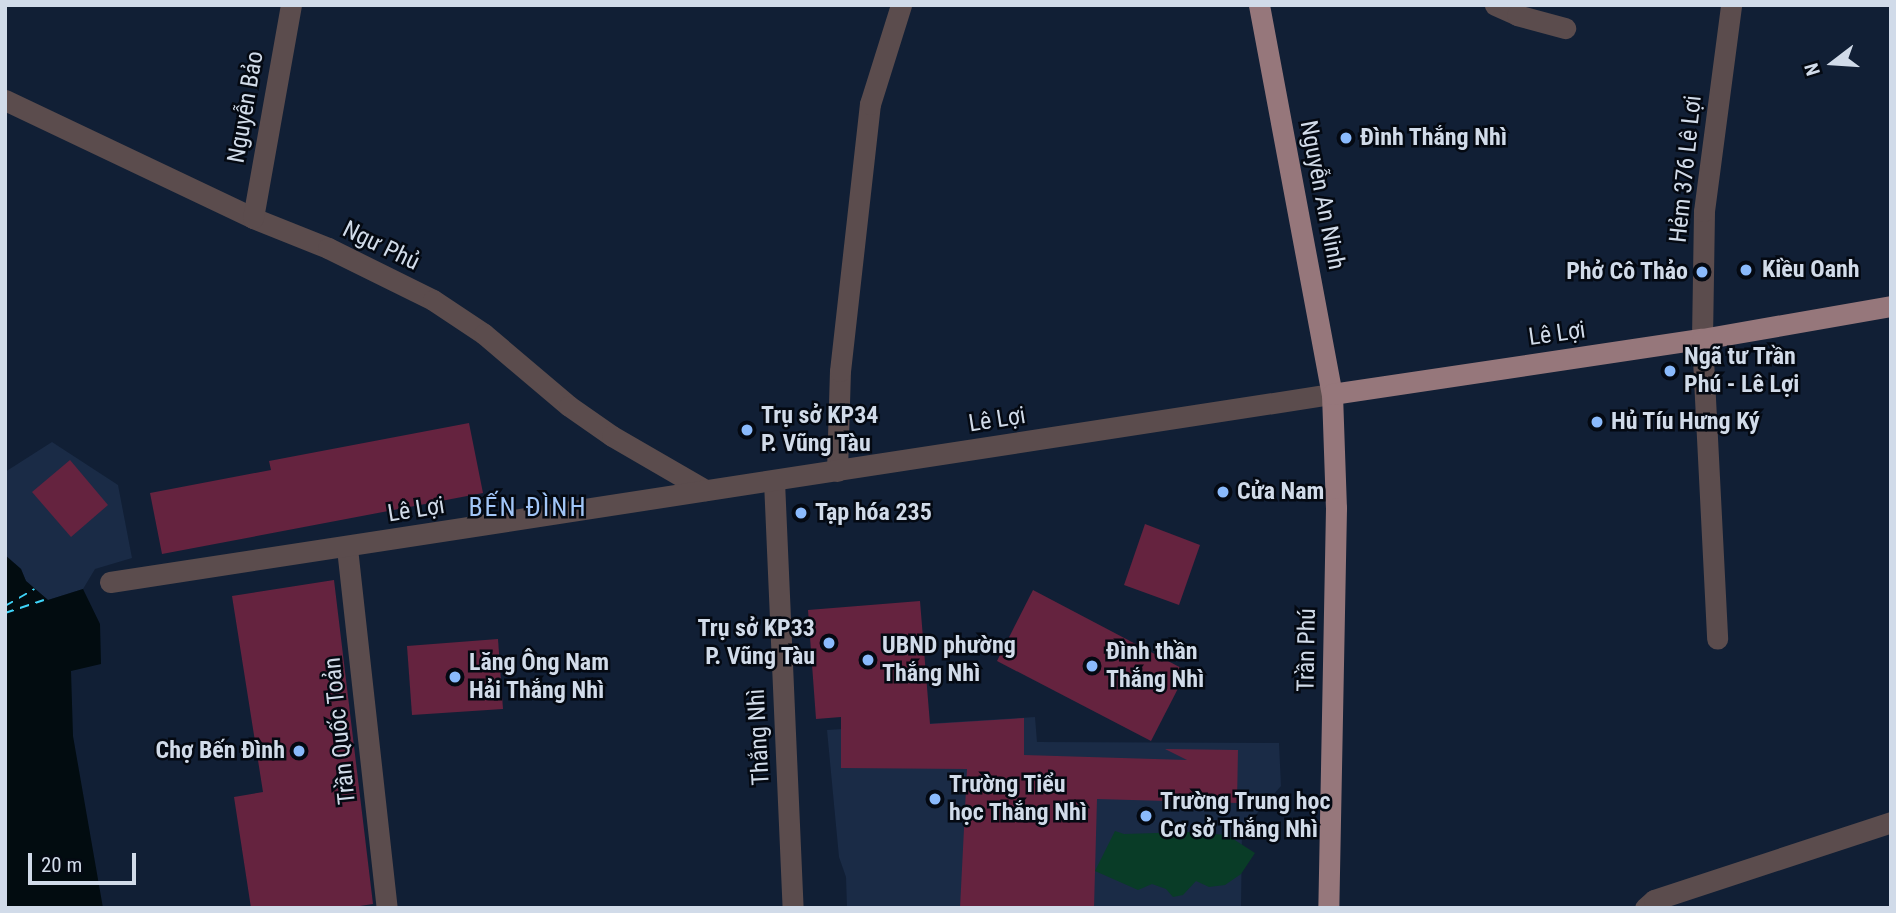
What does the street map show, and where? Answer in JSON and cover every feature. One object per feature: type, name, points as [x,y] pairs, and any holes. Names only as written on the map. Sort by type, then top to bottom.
[{"type":"main road","name":"Nguyễn An Ninh","points":[[1259,5],[1332,394]]},
{"type":"main road","name":"Lê Lợi","points":[[1332,394],[1702,339],[1891,306]]},
{"type":"main road","name":"Trần Phú","points":[[1328,908],[1336,508],[1332,394]]},
{"type":"street","name":"Nguyễn Bảo","points":[[253,218],[291,5]]},
{"type":"street","points":[[836,471],[840,371],[869,118],[901,5]]},
{"type":"street","points":[[1495,5],[1517,15],[1565,27]]},
{"type":"street","name":"Hẻm 376 Lê Lợi","points":[[1717,639],[1702,339],[1704,211],[1731,5]]},
{"type":"street","name":"Ngư Phủ","points":[[5,100],[253,218],[328,248],[433,300],[484,334],[569,405],[612,436],[705,490]]},
{"type":"street","name":"Lê Lợi","points":[[110,583],[1332,394]]},
{"type":"street","name":"Thắng Nhì","points":[[774,481],[793,908]]},
{"type":"street","name":"Trần Quốc Toản","points":[[347,548],[387,908]]},
{"type":"street","points":[[1645,908],[1654,900],[1891,822]]},
{"type":"shaded area","points":[[52,442],[118,485],[132,558],[95,569],[83,589],[48,600],[26,581],[21,569],[5,555],[5,472]]},
{"type":"shaded area","points":[[5,555],[21,569],[26,581],[48,600],[83,589],[100,624],[101,664],[71,671],[73,736],[103,908],[5,908]]},
{"type":"shaded area","points":[[1035,717],[1037,742],[1279,743],[1281,786],[1242,830],[1241,908],[847,908],[846,877],[839,857],[827,730]]},
{"type":"green space","points":[[1115,831],[1124,834],[1188,832],[1227,835],[1255,853],[1241,874],[1225,885],[1209,887],[1196,881],[1183,895],[1173,897],[1166,889],[1152,884],[1138,890],[1095,871]]},
{"type":"building","points":[[469,423],[483,493],[162,554],[150,493],[271,470],[269,461]]},
{"type":"building","points":[[70,460],[108,505],[71,537],[32,492]]},
{"type":"building","points":[[1145,524],[1200,545],[1179,605],[1124,585]]},
{"type":"building","points":[[334,580],[373,904],[347,908],[251,908],[234,797],[263,792],[232,596]]},
{"type":"building","name":"Đình thần Thắng Nhì","points":[[1033,590],[1187,671],[1151,741],[997,661]]},
{"type":"building","points":[[920,601],[930,724],[1024,718],[1024,755],[1187,760],[1165,749],[1238,750],[1237,803],[1097,799],[1094,908],[960,908],[967,769],[841,768],[841,717],[816,719],[808,610]]},
{"type":"building","name":"Lăng Ông Nam Hải Thắng Nhì","points":[[498,639],[503,709],[412,715],[407,646]]},
{"type":"ferry route","points":[[5,606],[35,589]]},
{"type":"ferry route","points":[[5,613],[44,600]]},
{"type":"place","name":"Đình Thắng Nhì","points":[[1346,138]]},
{"type":"place","name":"Kiều Oanh","points":[[1746,270]]},
{"type":"place","name":"Phở Cô Thảo","points":[[1702,272]]},
{"type":"place","name":"Ngã tư Trần Phú - Lê Lợi","points":[[1670,371]]},
{"type":"place","name":"Hủ Tíu Hưng Ký","points":[[1597,422]]},
{"type":"place","name":"Trụ sở KP34 P. Vũng Tàu","points":[[747,430]]},
{"type":"place","name":"Cửa Nam","points":[[1223,492]]},
{"type":"place","name":"Tạp hóa 235","points":[[801,513]]},
{"type":"place","name":"Trụ sở KP33 P. Vũng Tàu","points":[[829,643]]},
{"type":"place","name":"UBND phường Thắng Nhì","points":[[868,660]]},
{"type":"place","name":"Đình thần Thắng Nhì","points":[[1092,666]]},
{"type":"place","name":"Lăng Ông Nam Hải Thắng Nhì","points":[[455,677]]},
{"type":"place","name":"Chợ Bến Đình","points":[[299,751]]},
{"type":"place","name":"Trường Tiểu học Thắng Nhì","points":[[935,799]]},
{"type":"place","name":"Trường Trung học Cơ sở Thắng Nhì","points":[[1146,816]]},
{"type":"district","name":"BẾN ĐÌNH","points":[[528,508]]}]
